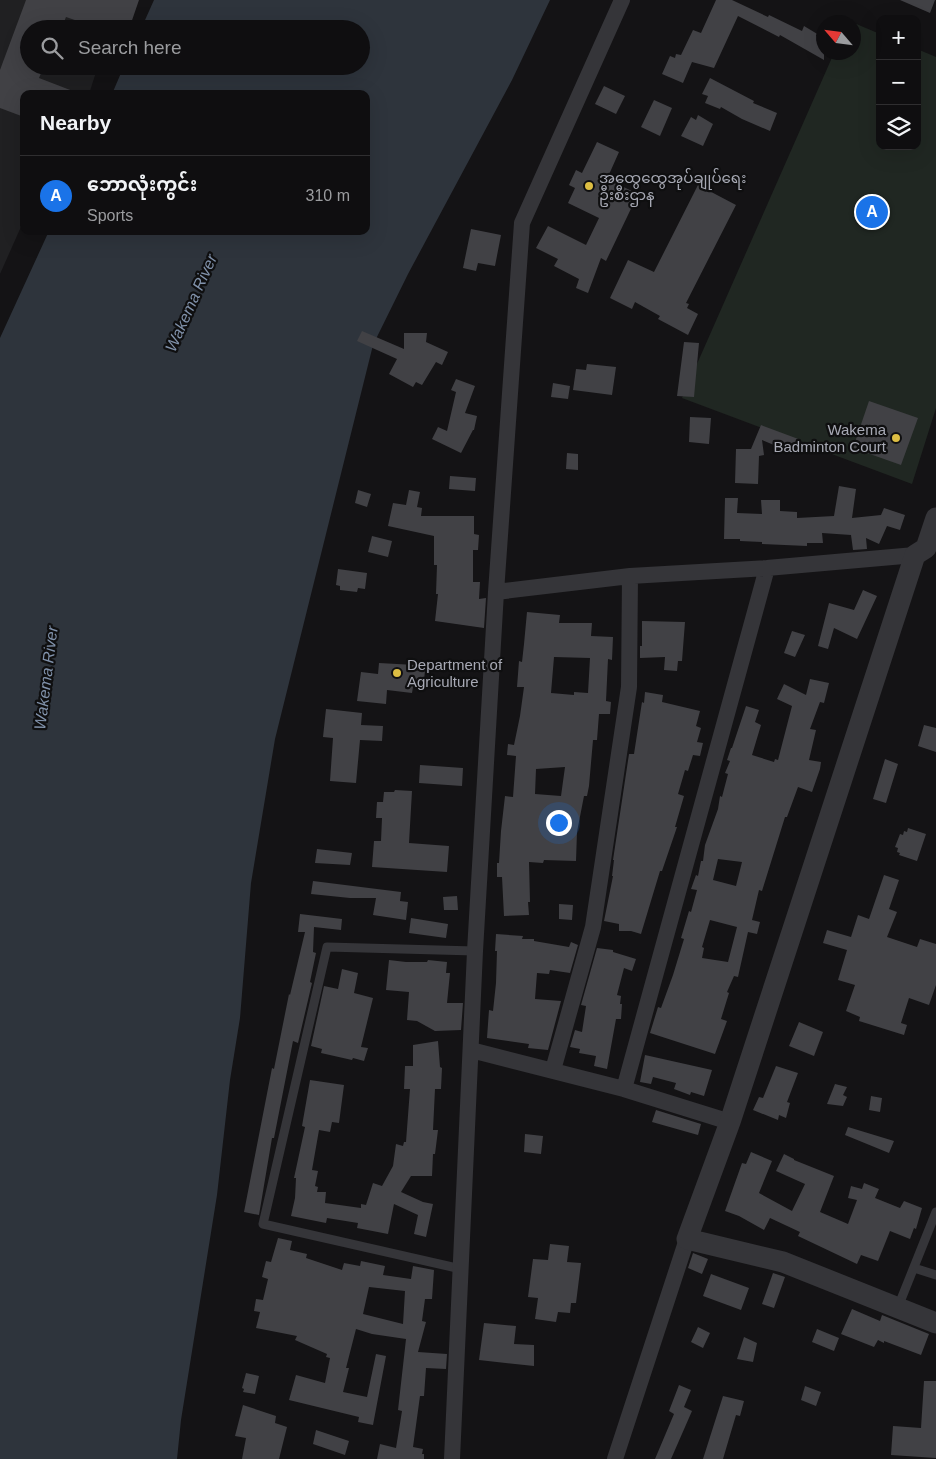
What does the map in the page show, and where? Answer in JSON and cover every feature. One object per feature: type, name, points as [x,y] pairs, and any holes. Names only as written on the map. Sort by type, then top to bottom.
[{"type":"street","points":[[452,1459],[474,951],[496,592],[522,223],[622,0]]},
{"type":"street","points":[[615,1459],[687,1239],[730,1122],[936,518]]},
{"type":"street","points":[[496,592],[630,576],[767,568],[926,551]]},
{"type":"street","points":[[624,1089],[767,568]]},
{"type":"street","points":[[553,1070],[593,927],[630,686],[630,576]]},
{"type":"street","points":[[471,1050],[624,1089],[730,1122]]},
{"type":"street","points":[[687,1239],[783,1262],[936,1323]]},
{"type":"lane","points":[[460,1269],[263,1224],[327,948],[474,951]]},
{"type":"lane","points":[[898,1308],[936,1212]]},
{"type":"lane","points":[[914,1268],[936,1275]]},
{"type":"shaded area","points":[[0,0],[119,0],[113,20],[20,20],[20,75],[95,75],[90,90],[20,90],[20,229],[0,274]]},
{"type":"shaded area","points":[[861,26],[876,32],[876,150],[921,150],[921,51],[936,57],[936,408],[912,484],[682,398],[831,60],[861,60]]},
{"type":"water","name":"Wakema River","points":[[154,0],[550,0],[512,80],[408,274],[373,345],[275,739],[251,883],[240,1018],[230,1080],[217,1195],[181,1420],[177,1459],[0,1459],[0,338],[47,235],[370,235],[370,90],[114,90],[120,75],[370,75],[370,20],[145,20]]},
{"type":"building","points":[[26,0],[139,0],[132,20],[75,20],[66,17],[65,20],[20,20],[20,75],[40,75],[39,78],[70,90],[20,90],[20,116],[0,108],[0,70]]},
{"type":"building","points":[[716,0],[732,0],[802,31],[804,26],[816,33],[816,55],[780,35],[779,37],[738,16],[714,68],[692,62],[683,83],[662,74],[670,56],[675,58],[676,54],[681,55],[693,30],[701,33]]},
{"type":"building","points":[[900,0],[935,0],[930,13]]},
{"type":"building","points":[[710,78],[754,101],[753,103],[777,113],[770,131],[742,119],[721,107],[720,109],[705,103],[708,96],[702,94]]},
{"type":"building","points":[[604,86],[625,96],[616,114],[595,104]]},
{"type":"building","points":[[654,100],[672,108],[660,136],[641,127]]},
{"type":"building","points":[[698,115],[713,124],[703,146],[681,136],[691,117],[696,120]]},
{"type":"building","points":[[597,142],[619,152],[607,179],[638,194],[606,261],[601,258],[588,293],[576,288],[579,279],[554,266],[558,259],[536,248],[548,226],[586,245],[599,218],[568,203],[575,188],[569,185],[576,170],[582,173]]},
{"type":"building","points":[[698,185],[736,205],[686,303],[689,304],[687,308],[698,314],[688,335],[658,319],[660,316],[635,302],[632,309],[610,298],[628,260],[654,272]]},
{"type":"building","points":[[471,229],[501,235],[495,266],[478,263],[476,271],[463,268]]},
{"type":"building","points":[[362,331],[404,349],[404,333],[427,333],[426,342],[448,352],[442,365],[436,362],[422,385],[416,382],[413,387],[389,374],[397,359],[357,341]]},
{"type":"building","points":[[684,342],[699,343],[694,397],[677,396]]},
{"type":"building","points":[[587,364],[616,367],[612,395],[573,390],[576,369],[586,370]]},
{"type":"building","points":[[456,379],[475,386],[465,413],[477,416],[474,430],[461,453],[432,439],[438,427],[447,431],[456,392],[451,390]]},
{"type":"building","points":[[553,383],[570,386],[568,399],[551,397]]},
{"type":"building","points":[[869,401],[918,418],[901,465],[853,448]]},
{"type":"building","points":[[690,417],[711,418],[709,444],[689,442]]},
{"type":"building","points":[[761,425],[801,440],[795,454],[762,440],[764,455],[759,456],[758,484],[735,483],[736,449],[751,449]]},
{"type":"building","points":[[567,453],[578,454],[578,470],[566,469]]},
{"type":"building","points":[[450,476],[476,478],[475,491],[449,489]]},
{"type":"building","points":[[839,486],[856,489],[852,518],[881,515],[884,508],[905,515],[900,530],[887,526],[879,544],[866,538],[867,549],[853,550],[851,535],[822,533],[823,543],[807,543],[807,546],[762,544],[762,542],[740,541],[740,539],[724,539],[725,498],[738,498],[737,513],[762,514],[761,500],[780,500],[780,511],[797,512],[797,518],[834,516]]},
{"type":"building","points":[[358,490],[371,494],[367,507],[355,503]]},
{"type":"building","points":[[409,490],[420,492],[417,507],[422,508],[421,516],[474,516],[474,534],[479,535],[478,550],[473,550],[473,582],[480,582],[479,599],[486,598],[484,628],[435,621],[438,594],[436,594],[437,565],[434,565],[434,536],[388,526],[393,503],[406,505]]},
{"type":"building","points":[[372,536],[392,541],[388,557],[368,552]]},
{"type":"building","points":[[338,569],[367,573],[365,589],[358,588],[357,592],[340,590],[340,586],[336,585]]},
{"type":"building","points":[[863,590],[877,596],[857,639],[834,628],[828,649],[818,646],[829,603],[854,610]]},
{"type":"building","points":[[527,612],[560,615],[559,623],[592,623],[591,636],[613,637],[612,660],[608,659],[606,701],[611,702],[610,714],[599,714],[597,740],[593,740],[589,786],[587,796],[584,796],[577,832],[576,861],[544,860],[543,863],[529,862],[529,915],[504,916],[502,877],[497,877],[497,863],[499,863],[505,796],[513,797],[516,756],[507,755],[508,744],[514,745],[520,716],[524,687],[517,687],[519,661],[522,662]],"holes":[[[554,657],[590,658],[588,693],[574,692],[574,695],[551,693]],[[565,767],[561,796],[535,794],[536,769]]]},
{"type":"building","points":[[642,621],[685,622],[682,661],[678,661],[677,671],[664,670],[665,657],[640,658]]},
{"type":"building","points":[[792,631],[805,635],[795,657],[784,653]]},
{"type":"building","points":[[379,663],[415,665],[414,670],[425,671],[423,688],[413,687],[412,693],[387,690],[386,704],[357,701],[361,672],[378,674]]},
{"type":"building","points":[[810,679],[829,683],[824,703],[820,702],[810,729],[816,730],[809,760],[821,762],[820,769],[812,792],[798,787],[787,817],[785,817],[762,891],[759,890],[752,920],[760,922],[757,934],[748,932],[738,977],[734,976],[727,992],[729,993],[721,1019],[727,1021],[715,1054],[650,1033],[658,1007],[661,1008],[673,975],[684,939],[681,938],[697,890],[691,889],[696,875],[698,876],[701,861],[703,861],[705,845],[728,774],[725,773],[730,761],[727,760],[746,706],[759,710],[755,722],[761,725],[752,755],[774,762],[775,759],[778,760],[792,706],[777,699],[784,684],[806,695]],"holes":[[[718,859],[742,862],[736,886],[713,880]],[[710,920],[737,927],[728,962],[702,958],[704,948],[702,947]]]},
{"type":"building","points":[[645,692],[663,695],[662,702],[700,711],[696,726],[701,728],[697,742],[703,743],[700,756],[693,755],[688,771],[685,770],[678,794],[684,796],[675,827],[677,827],[662,871],[660,871],[641,934],[631,931],[619,931],[619,924],[604,921],[613,876],[613,860],[629,754],[634,754]]},
{"type":"building","points":[[326,709],[362,713],[361,725],[383,726],[382,741],[360,740],[356,783],[330,781],[333,738],[323,737]]},
{"type":"building","points":[[924,725],[936,728],[936,752],[918,746]]},
{"type":"building","points":[[885,759],[898,764],[886,803],[873,799]]},
{"type":"building","points":[[420,765],[463,768],[462,786],[419,783]]},
{"type":"building","points":[[395,790],[412,791],[409,843],[449,846],[447,872],[372,867],[374,841],[381,841],[382,818],[376,818],[377,802],[383,802],[384,792],[394,792]]},
{"type":"building","points":[[908,828],[926,834],[917,861],[899,855],[900,853],[897,852],[898,848],[895,847],[900,834],[903,835],[904,831],[907,832]]},
{"type":"building","points":[[317,849],[352,853],[350,865],[315,863]]},
{"type":"building","points":[[884,875],[899,880],[889,909],[897,912],[887,937],[917,947],[920,939],[936,944],[936,985],[929,1005],[909,998],[901,1023],[907,1025],[904,1035],[859,1021],[860,1017],[846,1011],[855,985],[838,980],[847,950],[823,943],[827,930],[851,937],[858,915],[869,919]]},
{"type":"building","points":[[313,881],[401,892],[400,901],[408,902],[406,920],[373,915],[376,898],[350,898],[311,894]]},
{"type":"building","points":[[457,896],[458,910],[444,910],[443,897]]},
{"type":"building","points":[[559,904],[573,905],[572,920],[559,919]]},
{"type":"building","points":[[300,914],[342,919],[341,930],[314,927],[313,952],[316,953],[310,982],[312,983],[298,1043],[293,1041],[274,1138],[272,1138],[259,1215],[244,1212],[272,1068],[274,1069],[289,994],[305,932],[298,932]]},
{"type":"building","points":[[411,918],[448,924],[446,938],[409,933]]},
{"type":"building","points":[[496,934],[523,936],[522,939],[534,939],[534,941],[569,947],[571,942],[578,945],[570,973],[550,970],[549,974],[537,973],[535,999],[561,1001],[548,1050],[528,1048],[529,1044],[487,1038],[489,1010],[493,1011],[496,983]]},
{"type":"building","points":[[597,948],[613,950],[613,952],[636,959],[632,971],[624,968],[617,995],[621,996],[621,1019],[616,1019],[607,1069],[594,1066],[596,1056],[579,1053],[580,1049],[570,1047],[575,1030],[582,1032],[586,1006],[581,1005]]},
{"type":"building","points":[[389,960],[447,962],[446,973],[450,973],[447,1003],[463,1003],[461,1030],[435,1031],[417,1021],[407,1020],[409,992],[386,990]]},
{"type":"building","points":[[342,969],[358,973],[354,993],[373,998],[361,1047],[368,1048],[364,1061],[321,1053],[322,1049],[311,1046],[324,986],[338,989]]},
{"type":"building","points":[[799,1022],[823,1032],[814,1056],[789,1046]]},
{"type":"building","points":[[438,1041],[440,1067],[442,1068],[441,1089],[435,1089],[433,1130],[438,1130],[435,1154],[433,1154],[432,1176],[411,1176],[401,1192],[423,1202],[433,1204],[426,1237],[414,1234],[418,1215],[394,1204],[388,1234],[357,1228],[358,1223],[327,1218],[326,1223],[291,1216],[295,1198],[296,1178],[294,1178],[305,1127],[302,1126],[310,1080],[344,1085],[339,1123],[332,1122],[330,1132],[319,1130],[312,1170],[318,1171],[315,1186],[318,1187],[317,1192],[326,1192],[325,1203],[361,1208],[361,1204],[366,1205],[373,1183],[382,1186],[393,1166],[396,1144],[403,1146],[404,1142],[406,1142],[410,1089],[404,1089],[405,1066],[413,1066],[413,1045]]},
{"type":"building","points":[[645,1055],[712,1070],[704,1096],[691,1092],[690,1095],[674,1089],[676,1083],[653,1077],[651,1084],[640,1082]]},
{"type":"building","points":[[776,1066],[798,1073],[787,1102],[790,1103],[786,1118],[779,1115],[778,1120],[753,1110],[759,1097],[763,1098]]},
{"type":"building","points":[[835,1084],[847,1087],[843,1095],[847,1097],[843,1106],[827,1104]]},
{"type":"building","points":[[871,1096],[882,1098],[880,1112],[869,1110]]},
{"type":"building","points":[[656,1110],[701,1124],[698,1135],[652,1122]]},
{"type":"building","points":[[848,1127],[894,1141],[889,1153],[845,1135]]},
{"type":"building","points":[[525,1134],[543,1136],[541,1154],[524,1152]]},
{"type":"building","points":[[751,1152],[772,1161],[759,1193],[792,1211],[805,1184],[776,1171],[784,1154],[834,1176],[820,1212],[848,1224],[857,1200],[848,1198],[851,1186],[862,1189],[864,1183],[879,1189],[875,1198],[900,1208],[904,1201],[922,1208],[916,1229],[914,1228],[910,1239],[890,1231],[878,1261],[861,1255],[857,1264],[798,1236],[800,1232],[770,1218],[764,1230],[739,1216],[725,1211],[742,1163],[746,1164]]},
{"type":"building","points":[[278,1238],[292,1241],[290,1250],[307,1254],[306,1258],[342,1270],[344,1263],[360,1266],[361,1261],[385,1266],[383,1275],[411,1279],[413,1266],[434,1270],[432,1299],[425,1299],[422,1321],[426,1322],[418,1352],[447,1354],[446,1369],[426,1368],[424,1396],[420,1396],[413,1447],[423,1449],[424,1459],[377,1459],[380,1444],[396,1448],[402,1411],[398,1410],[406,1339],[372,1334],[356,1329],[346,1368],[349,1368],[343,1392],[367,1397],[376,1354],[386,1356],[373,1425],[358,1422],[359,1417],[289,1400],[296,1375],[325,1383],[330,1358],[326,1357],[327,1354],[295,1340],[297,1336],[256,1328],[260,1312],[254,1311],[256,1299],[263,1300],[268,1279],[262,1277],[266,1261],[271,1262]],"holes":[[[369,1287],[405,1291],[403,1324],[363,1314]]]},
{"type":"building","points":[[550,1244],[569,1246],[567,1262],[581,1263],[576,1303],[571,1303],[570,1313],[558,1312],[556,1322],[535,1319],[538,1298],[528,1297],[533,1259],[548,1260]]},
{"type":"building","points":[[693,1253],[708,1259],[702,1274],[688,1268]]},
{"type":"building","points":[[773,1273],[785,1277],[774,1308],[762,1304]]},
{"type":"building","points":[[711,1274],[749,1288],[741,1310],[703,1296]]},
{"type":"building","points":[[852,1309],[880,1321],[882,1315],[929,1334],[921,1355],[884,1341],[884,1343],[878,1340],[874,1347],[841,1334]]},
{"type":"building","points":[[484,1323],[516,1326],[514,1344],[534,1345],[534,1366],[479,1360]]},
{"type":"building","points":[[698,1327],[710,1333],[703,1348],[691,1342]]},
{"type":"building","points":[[817,1329],[839,1338],[834,1351],[812,1342]]},
{"type":"building","points":[[744,1337],[757,1343],[753,1362],[737,1359]]},
{"type":"building","points":[[246,1373],[259,1376],[255,1394],[243,1392],[244,1389],[242,1388]]},
{"type":"building","points":[[924,1381],[936,1381],[936,1458],[891,1455],[893,1426],[921,1428]]},
{"type":"building","points":[[679,1385],[691,1390],[684,1407],[692,1411],[671,1459],[655,1459],[674,1414],[669,1411]]},
{"type":"building","points":[[805,1386],[821,1392],[816,1406],[801,1400]]},
{"type":"building","points":[[723,1396],[744,1401],[740,1416],[736,1415],[723,1459],[703,1459]]},
{"type":"building","points":[[243,1405],[276,1416],[275,1423],[287,1427],[279,1459],[242,1459],[246,1438],[235,1436]]},
{"type":"building","points":[[316,1430],[349,1441],[345,1455],[313,1444]]},
{"type":"place","name":"အထွေထွေအုပ်ချုပ်ရေး ဦးစီးဌာန","points":[[589,186]]},
{"type":"place","name":"ဘောလုံးကွင်း","points":[[872,212]]},
{"type":"place","name":"Wakema Badminton Court","points":[[896,438]]},
{"type":"place","name":"Department of Agriculture","points":[[397,673]]}]
